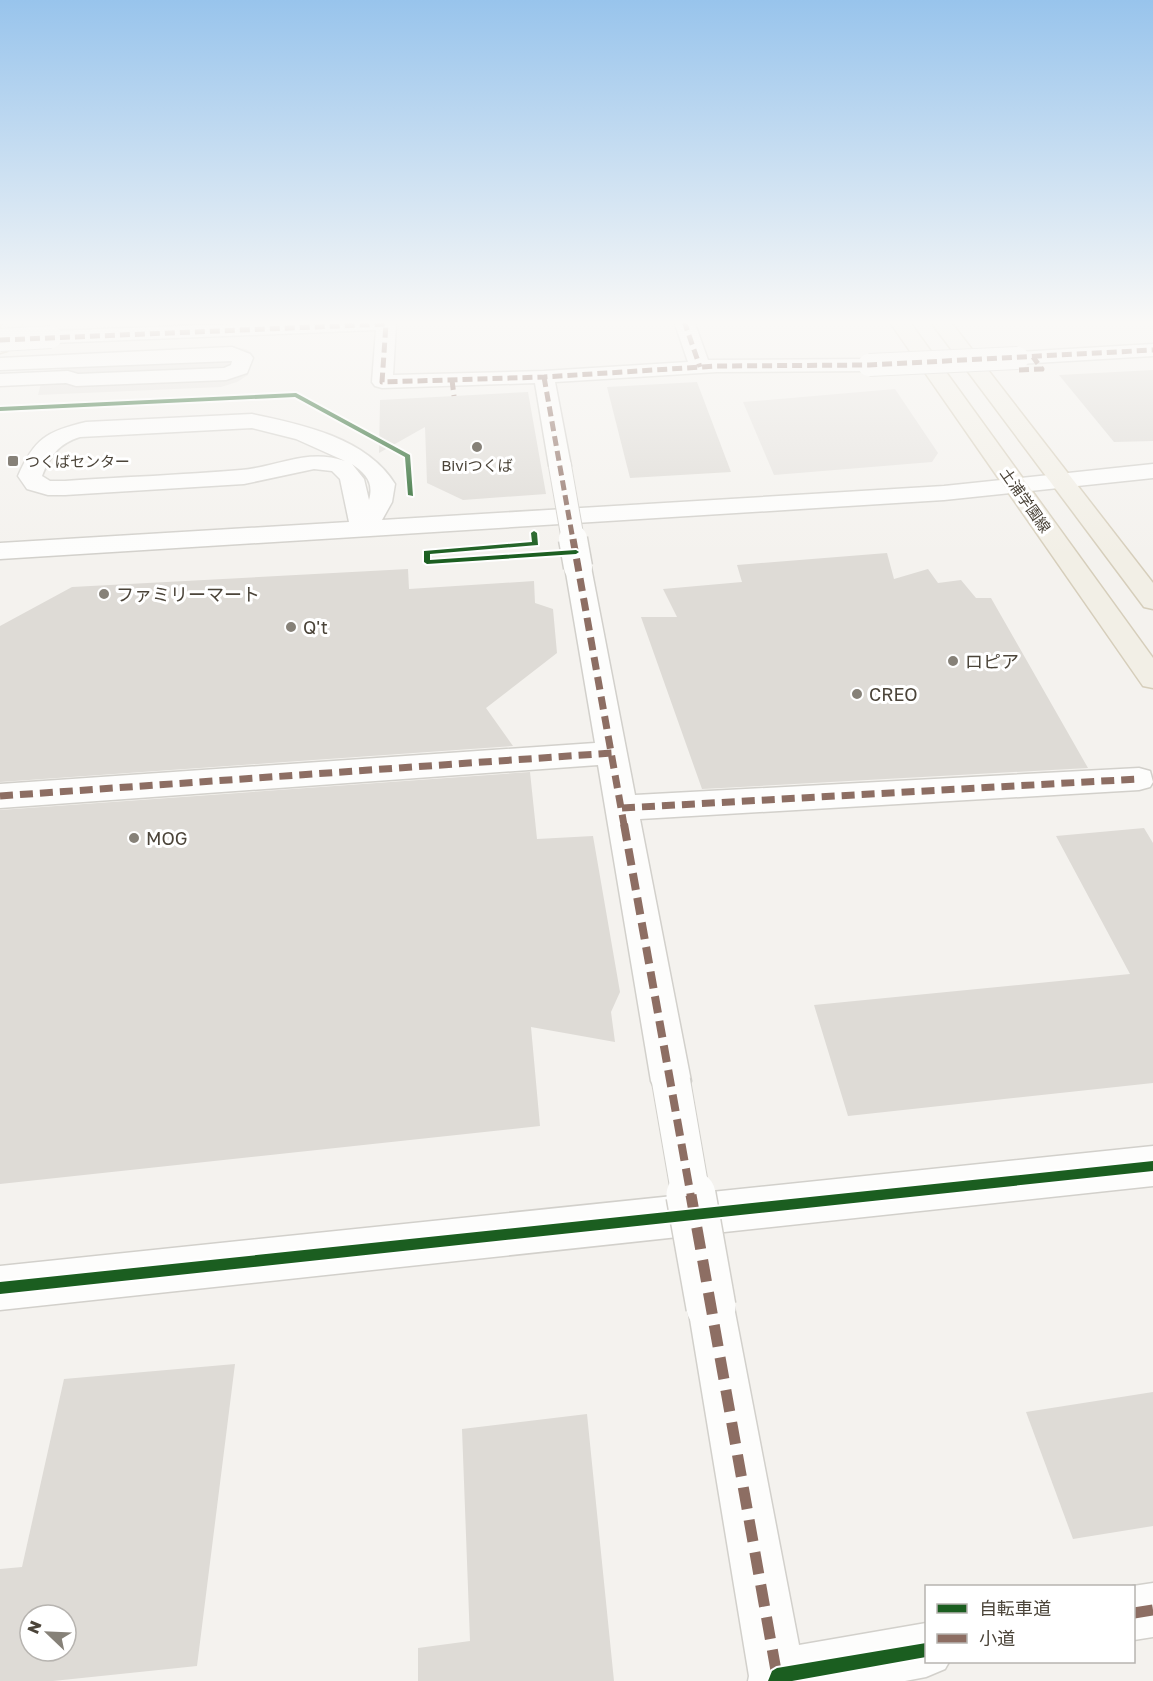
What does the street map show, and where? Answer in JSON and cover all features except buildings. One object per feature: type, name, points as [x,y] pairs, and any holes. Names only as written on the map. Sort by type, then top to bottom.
[{"type":"main road","name":"土浦学園線","points":[[954,399],[1153,679]]},
{"type":"main road","points":[[999,399],[1153,601]]},
{"type":"street","points":[[548,399],[776,1679],[925,1650]]},
{"type":"street","points":[[241,422],[273,424],[304,433],[368,463],[378,473],[383,485],[383,497],[363,530],[355,498],[356,490],[350,476],[341,468],[323,461],[313,461],[244,477],[65,488],[48,488],[34,484],[30,476],[42,449],[51,440],[86,429],[241,422]]},
{"type":"street","points":[[244,477],[273,463],[282,452],[286,437],[273,424]]},
{"type":"street","points":[[0,551],[944,493],[1153,471]]},
{"type":"street","points":[[0,796],[612,753]]},
{"type":"street","points":[[622,808],[1139,779]]},
{"type":"street","points":[[0,1288],[1153,1166]]},
{"type":"street","points":[[1135,1613],[1153,1610]]},
{"type":"shaded area","points":[[773,399],[902,399],[938,453],[932,462],[774,475],[743,402]]},
{"type":"marked path","points":[[548,399],[777,1676]]},
{"type":"marked path","points":[[0,796],[612,753]]},
{"type":"marked path","points":[[622,808],[1139,779]]},
{"type":"marked path","points":[[1135,1613],[1153,1610]]},
{"type":"cycle path","points":[[0,409],[202,399]]},
{"type":"cycle path","points":[[304,399],[408,456],[411,495]]},
{"type":"cycle path","points":[[534,533],[536,544],[426,552],[427,562],[576,552]]},
{"type":"cycle path","points":[[0,1288],[1153,1166]]},
{"type":"cycle path","points":[[776,1681],[777,1676],[925,1650]]},
{"type":"place","name":"Biviつくば","points":[[477,447]]},
{"type":"place","name":"つくばセンター","points":[[13,461]]},
{"type":"place","name":"ファミリーマート","points":[[104,594]]},
{"type":"place","name":"Q't","points":[[291,627]]},
{"type":"place","name":"ロピア","points":[[953,661]]},
{"type":"place","name":"CREO","points":[[857,694]]},
{"type":"place","name":"MOG","points":[[134,838]]}]
